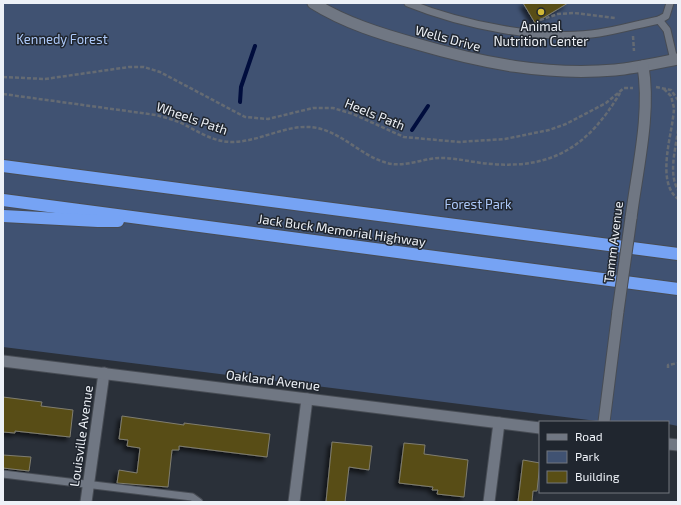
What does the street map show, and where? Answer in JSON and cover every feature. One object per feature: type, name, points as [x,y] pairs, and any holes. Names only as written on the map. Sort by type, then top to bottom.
[{"type":"highway","name":"Jack Buck Memorial Highway","points":[[3,166],[678,254]]},
{"type":"highway","name":"Jack Buck Memorial Highway","points":[[3,200],[678,289]]},
{"type":"highway","points":[[3,216],[98,222],[152,219]]},
{"type":"street","name":"Wells Drive","points":[[313,3],[351,23],[396,39],[458,56],[500,65],[542,70],[615,70],[676,60]]},
{"type":"street","name":"Tamm Avenue","points":[[604,421],[645,108],[646,87],[644,66]]},
{"type":"street","name":"Oakland Avenue","points":[[3,361],[539,428]]},
{"type":"street","name":"Louisville Avenue","points":[[86,502],[104,373]]},
{"type":"street","points":[[294,502],[307,399]]},
{"type":"street","points":[[489,502],[499,423]]},
{"type":"lane","points":[[408,3],[423,9],[467,21],[540,35],[600,34],[659,20],[666,16],[670,3]]},
{"type":"lane","points":[[659,20],[667,30],[676,60]]},
{"type":"lane","points":[[3,474],[192,496],[200,502]]},
{"type":"path","points":[[540,20],[558,14],[574,13],[619,20]]},
{"type":"path","points":[[632,31],[634,51]]},
{"type":"path","name":"Heels Path","points":[[3,76],[45,79],[129,67],[144,67],[160,72],[245,117],[268,119],[313,108],[333,108],[353,114],[404,138],[459,142],[505,139],[549,130],[566,124],[606,104],[621,91]]},
{"type":"path","points":[[678,100],[674,92],[660,87],[668,91],[673,102],[673,121],[666,172],[669,187],[678,199]]},
{"type":"path","points":[[621,91],[624,88]]},
{"type":"path","name":"Wheels Path","points":[[3,94],[156,115],[178,122],[216,140],[230,142],[258,139],[294,128],[306,127],[318,128],[329,132],[384,162],[394,164],[408,164],[440,158],[491,164],[520,164],[553,157],[575,146],[609,112],[621,91]]},
{"type":"path","points":[[678,130],[673,173],[678,190]]},
{"type":"path","points":[[668,368],[668,365],[678,363]]},
{"type":"green space","name":"Forest Park","points":[[3,3],[678,3],[678,426],[669,424],[669,421],[597,421],[3,347]]},
{"type":"building","name":"Animal Nutrition Center","points":[[523,3],[568,3],[535,23]]},
{"type":"building","points":[[3,397],[42,402],[41,406],[73,410],[70,437],[15,431],[15,433],[3,432]]},
{"type":"building","points":[[122,416],[184,425],[184,423],[270,434],[267,457],[179,446],[179,450],[172,450],[168,487],[117,483],[119,470],[137,473],[140,448],[127,446],[128,440],[119,439]]},
{"type":"building","points":[[332,442],[372,446],[369,470],[349,467],[345,502],[326,502]]},
{"type":"building","points":[[404,443],[425,445],[424,454],[468,460],[464,497],[437,494],[438,490],[432,490],[433,487],[399,483]]},
{"type":"building","points":[[3,455],[31,457],[29,471],[3,468]]},
{"type":"building","points":[[523,460],[539,463],[537,491],[533,491],[532,502],[518,502]]},
{"type":"waterway","points":[[240,102],[241,87],[255,46]]},
{"type":"waterway","points":[[412,130],[428,106]]},
{"type":"place","name":"Animal Nutrition Center","points":[[541,12]]},
{"type":"park label","name":"Kennedy Forest","points":[[62,39]]}]
